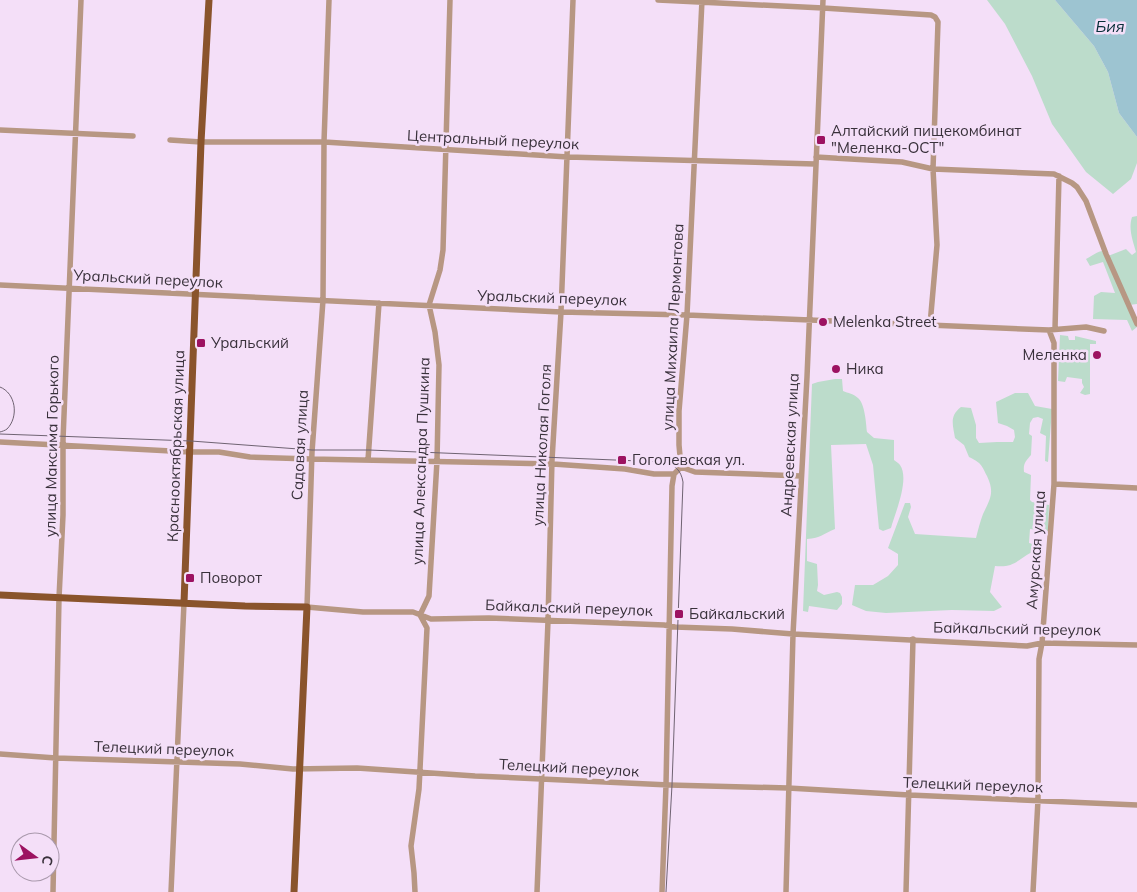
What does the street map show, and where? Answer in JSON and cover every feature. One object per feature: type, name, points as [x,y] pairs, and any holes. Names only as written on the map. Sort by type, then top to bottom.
[{"type":"main road","name":"Краснооктябрьская улица","points":[[184,603],[201,142],[209,0]]},
{"type":"main road","name":"Байкальский переулок","points":[[0,595],[245,606],[307,606]]},
{"type":"main road","name":"Садовая улица","points":[[294,892],[307,606]]},
{"type":"street","name":"улица Максима Горького","points":[[53,892],[59,598],[63,515],[63,445],[81,0]]},
{"type":"street","name":"Садовая улица","points":[[307,606],[311,460],[323,300],[324,142],[329,0]]},
{"type":"street","name":"улица Александра Пушкина","points":[[420,615],[429,596],[437,461],[439,365],[429,305],[442,259],[450,0]]},
{"type":"street","name":"улица Николая Гоголя","points":[[537,892],[548,621],[552,464],[561,312],[573,0]]},
{"type":"street","points":[[658,0],[822,8],[931,15],[936,17],[933,169],[937,245],[930,325]]},
{"type":"street","name":"Андреевская улица","points":[[786,892],[793,634],[823,0]]},
{"type":"street","name":"улица Михаила Лермонтова","points":[[681,467],[679,411],[687,316],[702,1]]},
{"type":"street","points":[[0,130],[133,136]]},
{"type":"street","name":"Центральный переулок","points":[[170,140],[201,142],[324,142],[568,157],[816,164]]},
{"type":"street","points":[[816,157],[902,162],[933,169],[1054,174],[1060,176],[1077,187],[1086,201],[1106,254],[1137,324]]},
{"type":"street","name":"Амурская улица","points":[[1033,892],[1038,800],[1038,683],[1054,484],[1054,343],[1052,329],[1060,176]]},
{"type":"street","name":"Уральский переулок","points":[[0,285],[561,312],[1052,329],[1086,327],[1104,331]]},
{"type":"street","points":[[368,460],[379,303]]},
{"type":"street","points":[[0,442],[219,452],[250,457],[311,460],[552,464],[625,469],[654,474],[674,474]]},
{"type":"street","points":[[662,892],[672,486],[674,474],[681,467],[695,472],[801,476]]},
{"type":"street","points":[[1054,484],[1137,488]]},
{"type":"street","name":"Краснооктябрьская улица","points":[[171,892],[184,603]]},
{"type":"street","name":"Байкальский переулок","points":[[307,606],[363,612],[413,612],[431,619],[489,618],[664,625],[670,627],[1027,646],[1042,643],[1137,644]]},
{"type":"street","points":[[415,892],[411,846],[419,789],[427,628],[420,615]]},
{"type":"street","points":[[906,892],[914,640]]},
{"type":"street","name":"Телецкий переулок","points":[[0,754],[300,768],[357,768],[541,779],[1137,804]]},
{"type":"green space","points":[[987,0],[1055,0],[1094,46],[1108,72],[1119,113],[1137,137],[1137,163],[1131,179],[1113,194],[1086,172],[1052,124],[1032,76],[1005,24]]},
{"type":"green space","points":[[1137,216],[1137,304],[1129,305],[1108,256],[1126,249],[1132,255],[1136,252],[1131,235],[1131,226],[1132,217]]},
{"type":"green space","points":[[1102,251],[1137,327],[1132,331],[1127,320],[1093,319],[1094,296],[1101,292],[1115,293],[1103,262],[1090,266],[1086,259]]},
{"type":"green space","points":[[1060,335],[1068,336],[1069,340],[1075,340],[1075,336],[1096,341],[1096,344],[1090,344],[1090,394],[1080,393],[1084,387],[1082,379],[1067,377],[1065,382],[1058,381]]},
{"type":"green space","points":[[842,379],[843,391],[855,396],[860,401],[865,414],[867,432],[874,438],[894,440],[894,460],[900,464],[903,471],[903,487],[891,528],[883,531],[879,529],[873,465],[866,444],[831,445],[835,529],[819,537],[807,539],[807,561],[817,564],[817,591],[824,595],[840,593],[842,604],[837,610],[809,606],[808,612],[803,611],[812,384]]},
{"type":"green space","points":[[1015,393],[1028,393],[1035,406],[1052,409],[1048,462],[1045,461],[1046,436],[1040,433],[1043,419],[1038,417],[1033,418],[1030,423],[1029,434],[1032,436],[1031,455],[1024,466],[1024,472],[1031,475],[1030,500],[1049,505],[1048,531],[1030,529],[1029,543],[1033,544],[1032,552],[1011,565],[995,566],[990,592],[1002,607],[994,611],[952,610],[886,613],[866,611],[852,605],[855,585],[873,585],[888,576],[898,565],[898,554],[888,548],[905,503],[910,503],[911,507],[908,517],[915,534],[976,538],[989,500],[991,487],[982,466],[969,457],[964,445],[955,438],[953,417],[961,407],[971,408],[976,425],[976,438],[979,443],[1013,442],[1015,437],[1014,430],[998,423],[996,402]]},
{"type":"water","name":"Бия","points":[[1055,0],[1137,0],[1137,137],[1119,113],[1108,72],[1094,46]]},
{"type":"tram line","points":[[0,387],[10,394],[14,406],[11,424],[0,432]]},
{"type":"tram line","points":[[0,434],[191,441],[312,450],[369,450],[664,462],[674,466],[681,474],[683,482],[672,785],[666,892]]},
{"type":"place","name":"Алтайский пищекомбинат \"Меленка-ОСТ\"","points":[[821,140]]},
{"type":"place","name":"Melenka Street","points":[[823,322]]},
{"type":"place","name":"Уральский","points":[[201,343]]},
{"type":"place","name":"Меленка","points":[[1097,355]]},
{"type":"place","name":"Ника","points":[[836,369]]},
{"type":"place","name":"Гоголевская ул.","points":[[622,460]]},
{"type":"place","name":"Поворот","points":[[190,578]]},
{"type":"place","name":"Байкальский","points":[[679,614]]}]
